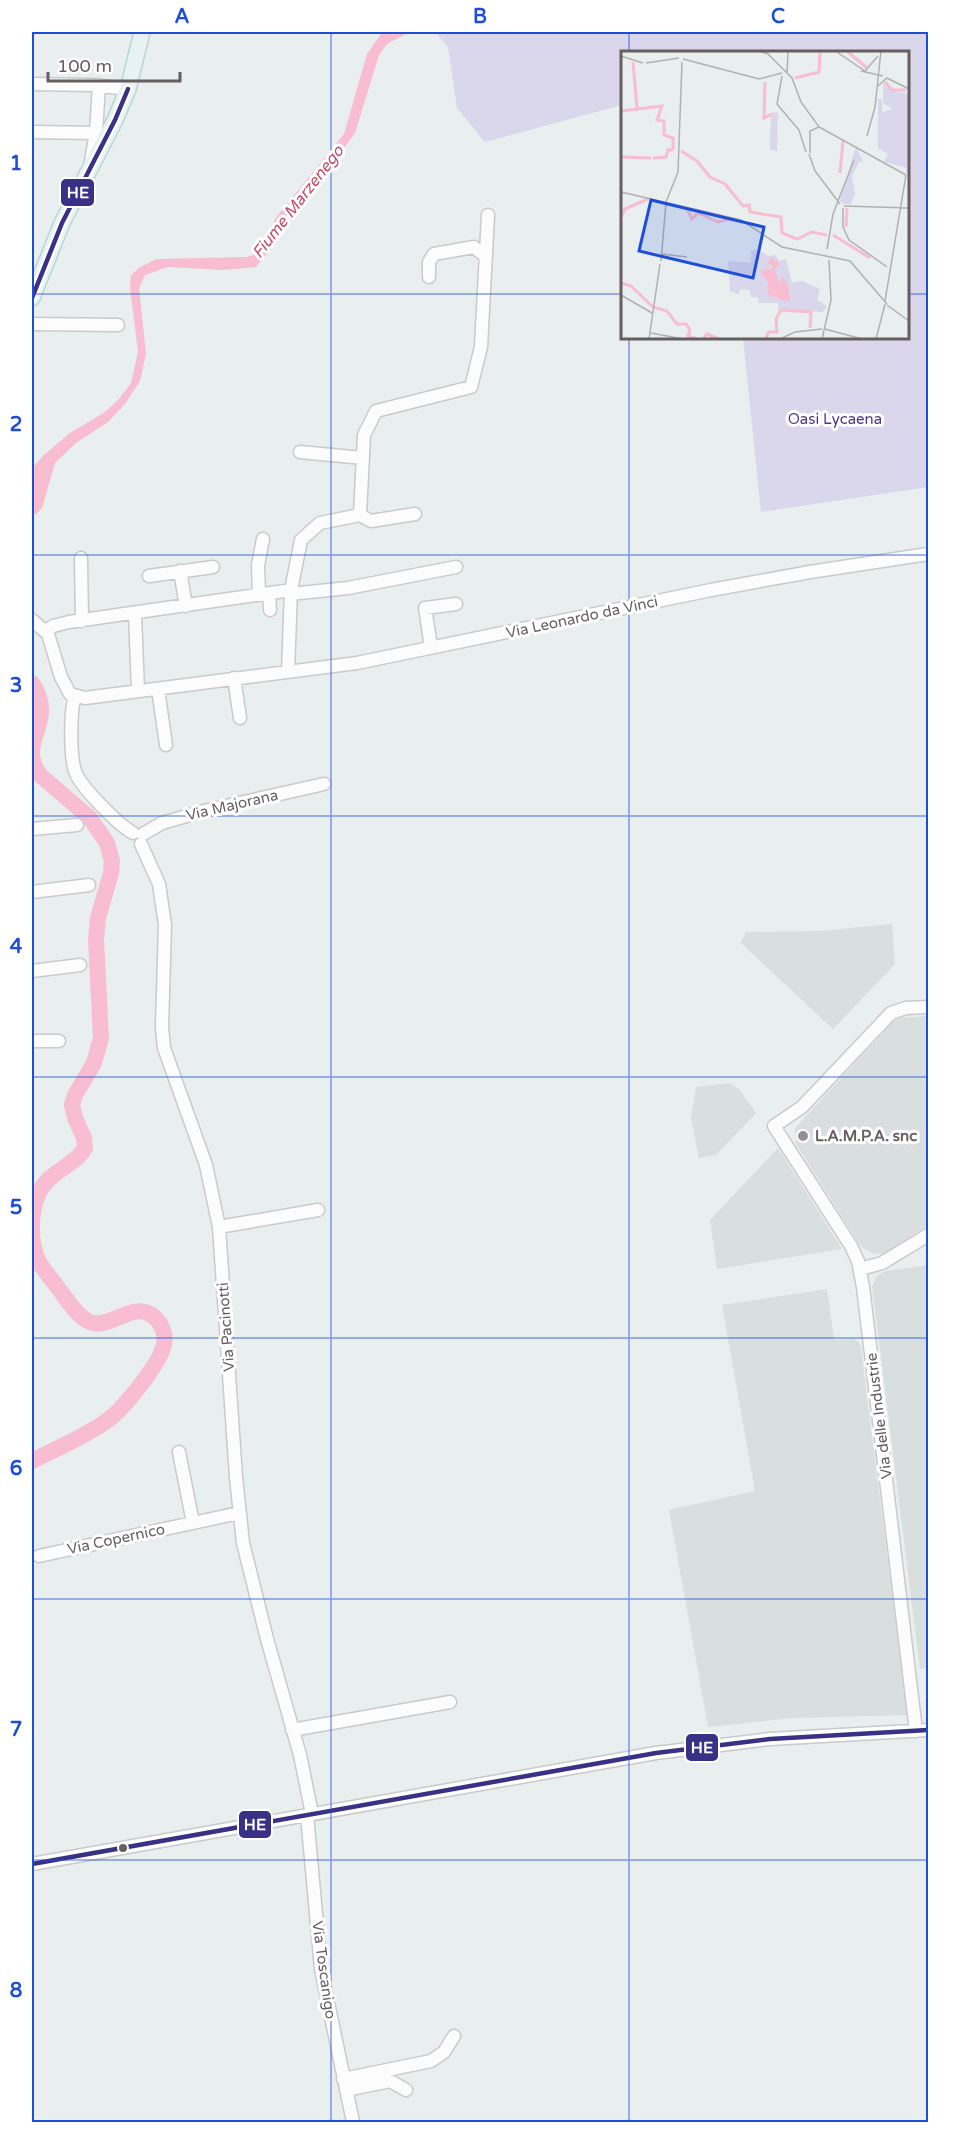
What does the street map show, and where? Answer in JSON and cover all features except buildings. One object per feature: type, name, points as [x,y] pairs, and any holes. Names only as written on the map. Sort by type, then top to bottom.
[{"type":"main road","points":[[32,298],[58,231],[116,120],[128,89],[142,32]]},
{"type":"street","points":[[32,84],[99,85],[128,89]]},
{"type":"street","points":[[90,168],[96,133],[99,85]]},
{"type":"street","points":[[32,132],[96,133]]},
{"type":"street","points":[[360,515],[364,435],[376,411],[471,387],[481,347],[488,215]]},
{"type":"street","points":[[429,277],[429,262],[434,254],[474,248],[486,257]]},
{"type":"street","points":[[32,324],[118,325]]},
{"type":"street","points":[[300,453],[363,458]]},
{"type":"street","points":[[288,672],[291,592],[302,540],[320,523],[360,515],[371,521],[415,514]]},
{"type":"street","points":[[263,539],[258,565],[270,610]]},
{"type":"street","name":"Via Leonardo da Vinci","points":[[75,696],[85,698],[138,692],[357,663],[810,572],[928,554]]},
{"type":"street","points":[[81,558],[82,621]]},
{"type":"street","points":[[149,576],[213,567]]},
{"type":"street","points":[[46,631],[61,624],[264,594],[348,588],[456,567]]},
{"type":"street","points":[[180,571],[186,606]]},
{"type":"street","points":[[431,647],[425,608],[456,604]]},
{"type":"street","points":[[135,614],[138,692]]},
{"type":"street","points":[[32,620],[46,631],[61,676],[70,693],[75,696]]},
{"type":"street","points":[[234,678],[240,718]]},
{"type":"street","points":[[158,689],[166,745]]},
{"type":"street","name":"Via Pacinotti","points":[[75,696],[72,711],[75,773],[119,823],[139,837],[159,884],[165,925],[162,1027],[164,1048],[206,1165],[219,1227],[243,1543],[300,1755],[309,1815]]},
{"type":"street","name":"Via Majorana","points":[[139,837],[162,824],[183,816],[324,784]]},
{"type":"street","points":[[32,829],[77,825]]},
{"type":"street","points":[[32,892],[89,885]]},
{"type":"street","points":[[32,971],[80,965]]},
{"type":"street","name":"Via delle Industrie","points":[[922,1730],[903,1608],[860,1269],[851,1246],[774,1126],[802,1107],[891,1013],[906,1008],[928,1007]]},
{"type":"street","points":[[32,1041],[59,1041]]},
{"type":"street","points":[[219,1227],[318,1210]]},
{"type":"street","points":[[860,1269],[882,1263],[928,1235]]},
{"type":"street","points":[[179,1452],[193,1523]]},
{"type":"street","name":"Via Copernico","points":[[39,1556],[239,1512]]},
{"type":"street","points":[[292,1730],[450,1702]]},
{"type":"street","points":[[32,1864],[656,1753],[774,1739],[922,1730]]},
{"type":"street","name":"Via Toscanigo","points":[[309,1815],[321,1969],[353,2122]]},
{"type":"street","points":[[345,2084],[431,2061],[444,2052],[454,2036]]},
{"type":"street","points":[[345,2084],[390,2082],[406,2090]]},
{"type":"shaded area","points":[[892,924],[895,964],[833,1029],[741,943],[746,932],[821,931]]},
{"type":"shaded area","points":[[928,1016],[928,1225],[887,1252],[872,1253],[858,1242],[796,1144],[795,1128],[893,1022],[898,1018]]},
{"type":"shaded area","points":[[729,1083],[739,1089],[756,1113],[716,1155],[699,1158],[691,1118],[696,1087]]},
{"type":"shaded area","points":[[778,1148],[842,1249],[717,1269],[710,1220]]},
{"type":"shaded area","points":[[928,1265],[928,1668],[920,1669],[872,1287],[876,1277],[885,1271]]},
{"type":"shaded area","points":[[827,1289],[834,1340],[854,1339],[859,1342],[861,1348],[907,1715],[793,1718],[708,1727],[669,1510],[755,1491],[722,1305]]},
{"type":"green space","name":"Oasi Lycaena","points":[[435,32],[928,32],[928,487],[761,512],[743,339],[909,339],[909,51],[621,51],[621,105],[485,142],[457,108],[448,47]]},
{"type":"water","points":[[410,32],[387,44],[379,55],[355,133],[276,243],[256,267],[223,270],[168,267],[145,275],[139,288],[146,354],[140,381],[125,404],[108,422],[76,443],[55,463],[42,508],[32,515],[32,468],[70,433],[105,412],[131,383],[138,352],[130,288],[131,275],[140,267],[157,259],[247,257],[256,254],[277,216],[344,134],[367,54],[381,34]]},
{"type":"water","points":[[50,1446],[54,1456],[32,1467],[32,1455]]},
{"type":"waterway","name":"Fiume Marzenego","points":[[32,683],[39,697],[41,709],[32,752],[34,763],[40,775],[90,818],[107,843],[112,861],[111,873],[98,918],[96,939],[101,1038],[94,1063],[75,1095],[72,1105],[84,1138],[85,1148],[82,1153],[48,1180],[37,1198],[32,1219],[35,1253],[41,1265],[73,1308],[88,1321],[100,1323],[138,1311],[146,1312],[159,1322],[164,1336],[164,1344],[156,1362],[132,1396],[115,1414],[90,1432],[32,1461]]},
{"type":"transit line","name":"HE","points":[[32,298],[62,223],[115,120],[128,89]]},
{"type":"transit line","name":"HE","points":[[32,1864],[656,1753],[770,1739],[928,1730]]},
{"type":"place","name":"L.A.M.P.A. snc","points":[[803,1136]]}]
